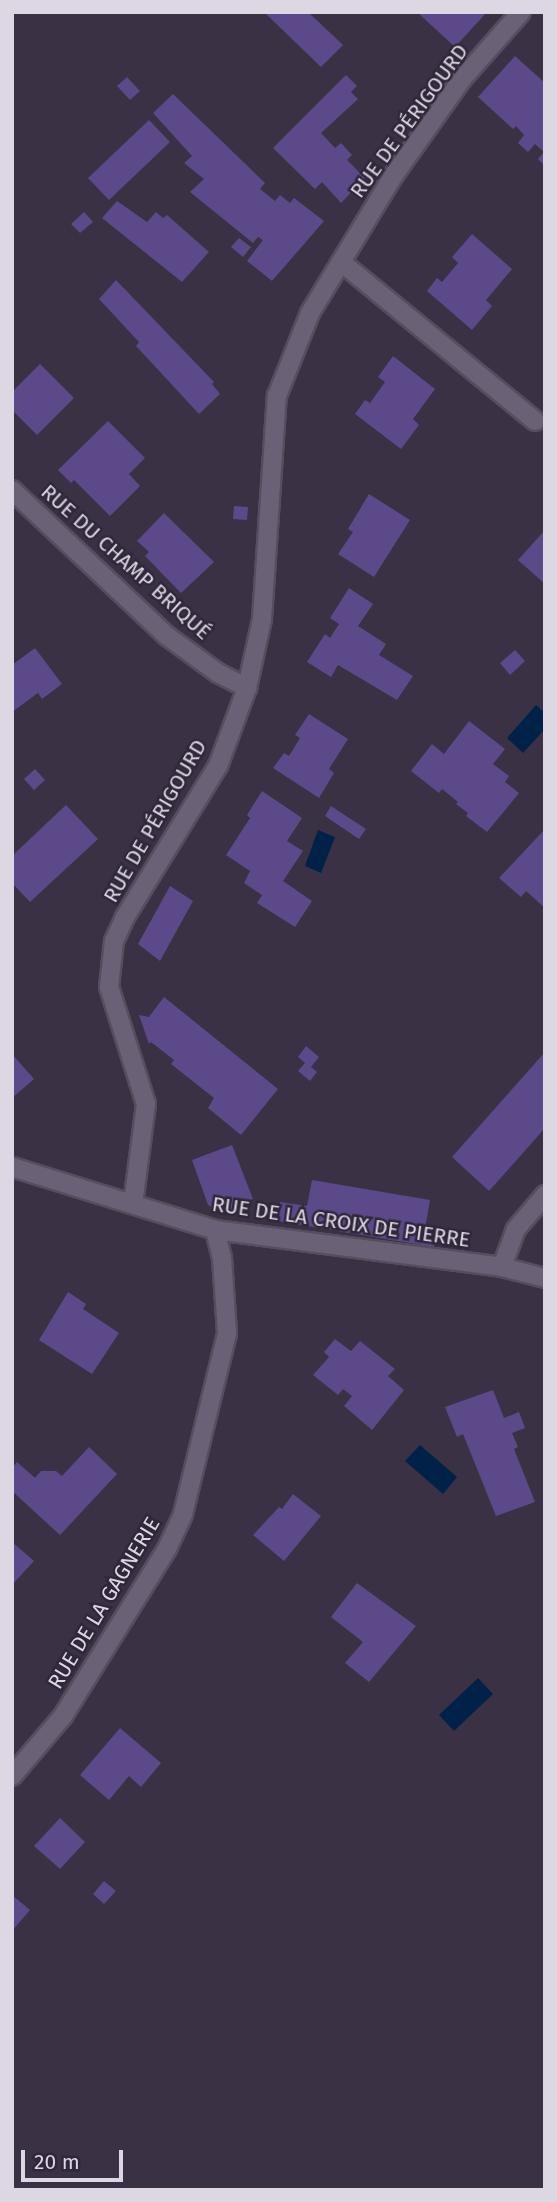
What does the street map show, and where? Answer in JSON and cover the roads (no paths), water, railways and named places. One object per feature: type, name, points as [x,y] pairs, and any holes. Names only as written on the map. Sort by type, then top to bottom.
[{"type":"street","name":"RUE DE PÉRIGOURD","points":[[133,1204],[146,1104],[109,987],[114,941],[125,917],[218,766],[247,688],[262,619],[277,396],[310,313],[394,175],[462,79],[521,12]]},
{"type":"street","points":[[341,262],[535,421]]},
{"type":"street","name":"RUE DU CHAMP BRIQUÉ","points":[[12,489],[167,636],[218,673],[247,688]]},
{"type":"street","name":"RUE DE LA CROIX DE PIERRE","points":[[12,1167],[81,1191],[215,1230],[502,1267],[545,1278]]},
{"type":"street","points":[[502,1267],[516,1229],[545,1195]]},
{"type":"street","name":"RUE DE LA GAGNERIE","points":[[12,1776],[63,1716],[167,1549],[183,1514],[227,1333],[222,1258],[215,1230]]},
{"type":"water","points":[[536,705],[545,713],[545,729],[523,753],[507,738]]},
{"type":"water","points":[[318,830],[335,837],[321,873],[305,866]]},
{"type":"water","points":[[420,1445],[457,1477],[443,1494],[405,1461]]},
{"type":"water","points":[[478,1678],[493,1694],[454,1731],[439,1715]]}]
